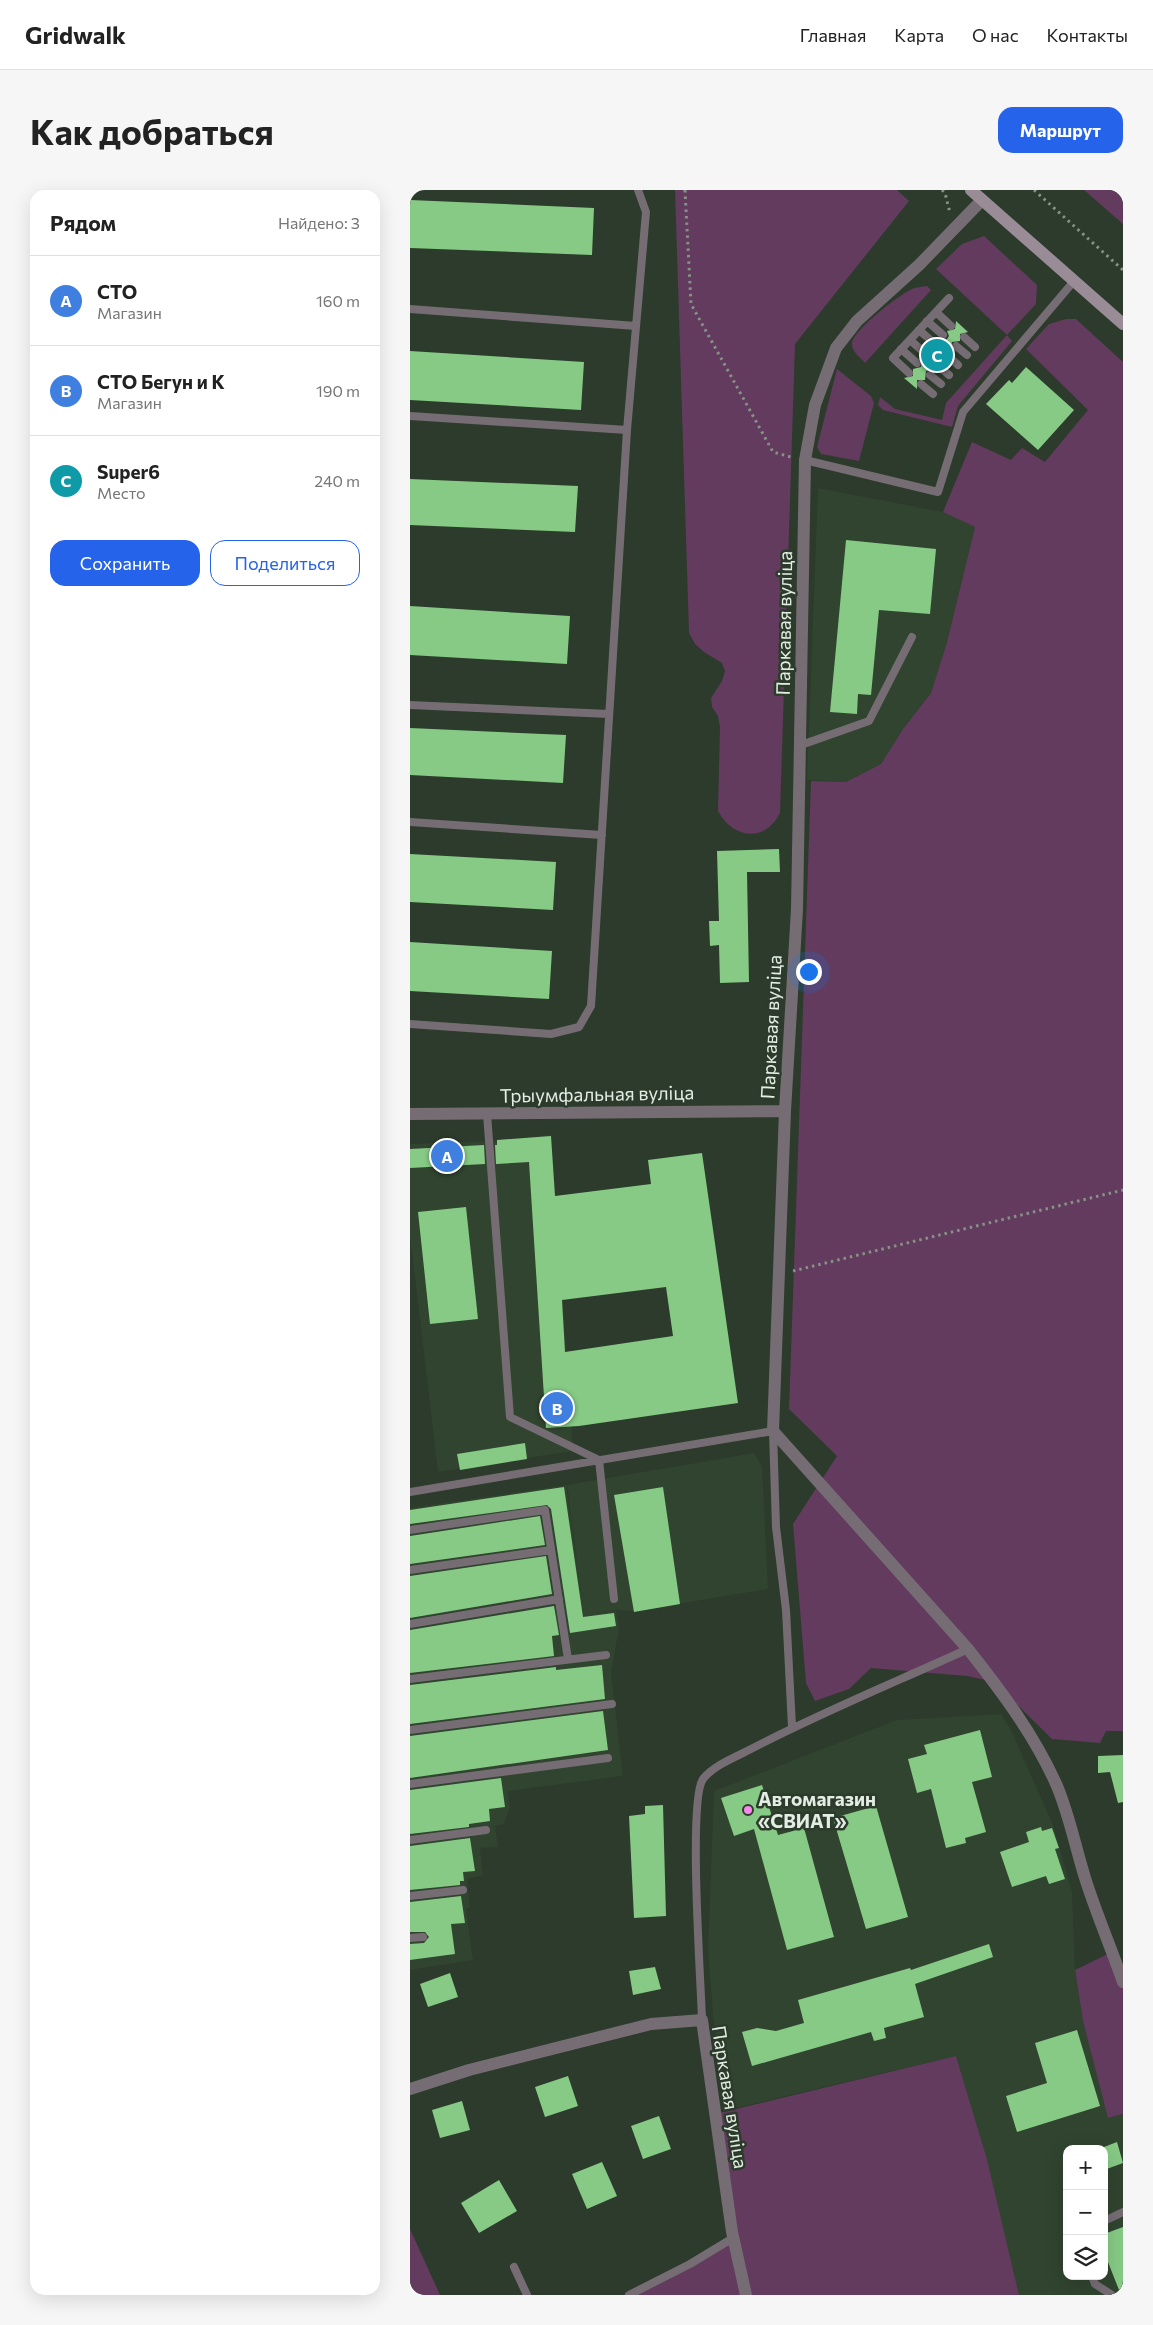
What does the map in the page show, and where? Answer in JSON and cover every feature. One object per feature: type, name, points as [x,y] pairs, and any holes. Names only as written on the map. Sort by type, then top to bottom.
[{"type":"main road","points":[[971,190],[1123,324]]},
{"type":"street","name":"Паркавая вуліца","points":[[773,1431],[785,1111],[797,909],[805,460],[815,405],[836,348],[857,321],[919,266],[982,200]]},
{"type":"street","name":"Трыумфальная вуліца","points":[[410,1114],[785,1111]]},
{"type":"street","points":[[773,1431],[968,1649],[994,1682],[1036,1744],[1058,1787],[1086,1882],[1123,1982]]},
{"type":"street","name":"Паркавая вуліца","points":[[410,2089],[469,2070],[651,2024],[702,2020],[733,2238],[746,2295]]},
{"type":"lane","points":[[410,1024],[551,1034],[579,1027],[590,1006],[627,430],[646,212],[638,190]]},
{"type":"lane","points":[[805,460],[938,492],[963,412],[1074,282]]},
{"type":"lane","points":[[909,373],[893,358],[949,298]]},
{"type":"lane","points":[[410,309],[636,326]]},
{"type":"lane","points":[[936,312],[951,326]]},
{"type":"lane","points":[[927,321],[943,335]]},
{"type":"lane","points":[[919,330],[935,344]]},
{"type":"lane","points":[[964,337],[975,347]]},
{"type":"lane","points":[[910,340],[926,354]]},
{"type":"lane","points":[[956,346],[967,355]]},
{"type":"lane","points":[[901,349],[918,364]]},
{"type":"lane","points":[[947,355],[958,365]]},
{"type":"lane","points":[[938,365],[949,375]]},
{"type":"lane","points":[[930,374],[941,384]]},
{"type":"lane","points":[[921,384],[932,394]]},
{"type":"lane","points":[[410,416],[627,430]]},
{"type":"lane","points":[[801,745],[869,721],[912,637]]},
{"type":"lane","points":[[410,705],[609,714]]},
{"type":"lane","points":[[410,822],[602,835]]},
{"type":"lane","points":[[487,1114],[510,1417],[599,1460]]},
{"type":"lane","points":[[410,1492],[773,1431],[776,1527],[786,1610],[792,1727]]},
{"type":"lane","points":[[599,1460],[614,1599]]},
{"type":"lane","points":[[410,1530],[545,1510],[568,1659]]},
{"type":"lane","points":[[410,1570],[551,1550]]},
{"type":"lane","points":[[410,1624],[559,1599]]},
{"type":"lane","points":[[702,2020],[696,1873],[697,1792],[703,1779],[716,1768],[792,1727],[968,1649]]},
{"type":"lane","points":[[410,1679],[606,1655]]},
{"type":"lane","points":[[410,1730],[612,1704]]},
{"type":"lane","points":[[410,1784],[608,1758]]},
{"type":"lane","points":[[410,1840],[486,1830]]},
{"type":"lane","points":[[410,1896],[463,1890]]},
{"type":"lane","points":[[410,1938],[423,1937]]},
{"type":"lane","points":[[1108,2219],[1123,2212]]},
{"type":"lane","points":[[629,2295],[690,2264],[733,2238]]},
{"type":"lane","points":[[514,2267],[527,2295]]},
{"type":"lane","points":[[1094,2280],[1095,2284],[1112,2295]]},
{"type":"path","points":[[685,190],[691,304],[773,452],[805,460]]},
{"type":"path","points":[[1034,190],[1123,270]]},
{"type":"path","points":[[779,1274],[1123,1190]]},
{"type":"shaded area","points":[[675,190],[897,190],[909,201],[795,344],[780,813],[774,823],[758,833],[740,832],[724,820],[718,811],[720,727],[718,716],[712,707],[711,698],[722,681],[725,671],[722,663],[695,644],[689,633]]},
{"type":"shaded area","points":[[1084,190],[1123,190],[1123,224]]},
{"type":"shaded area","points":[[984,236],[1037,285],[1036,304],[1007,335],[936,269],[962,244]]},
{"type":"shaded area","points":[[927,286],[931,290],[865,363],[852,347],[854,338],[868,322],[887,306],[914,288]]},
{"type":"shaded area","points":[[1066,319],[1076,319],[1123,362],[1123,1731],[1106,1731],[1100,1743],[1052,1739],[994,1682],[967,1676],[871,1668],[849,1689],[815,1701],[806,1683],[793,1524],[837,1456],[789,1409],[811,781],[846,782],[881,764],[903,729],[931,693],[947,642],[975,527],[943,512],[972,442],[1011,460],[1022,448],[1045,462],[1088,410],[1026,349],[1049,324]]},
{"type":"shaded area","points":[[1007,335],[1012,341],[958,406],[952,427],[883,410],[878,405],[880,397],[895,409],[942,420],[946,403]]},
{"type":"shaded area","points":[[837,369],[871,396],[874,403],[859,461],[821,454],[817,447]]},
{"type":"shaded area","points":[[818,488],[943,512],[975,527],[947,642],[931,693],[903,729],[881,764],[846,782],[807,780]]},
{"type":"shaded area","points":[[551,1135],[573,1451],[438,1472],[410,1235],[410,1144],[490,1141]]},
{"type":"shaded area","points":[[754,1453],[762,1467],[768,1589],[635,1611],[616,1610],[594,1613],[616,1611],[619,1629],[611,1673],[623,1776],[508,1791],[510,1807],[504,1824],[495,1826],[498,1847],[480,1848],[483,1875],[467,1879],[470,1907],[466,1909],[473,1960],[410,1970],[410,1508],[566,1485],[584,1615],[567,1485]]},
{"type":"shaded area","points":[[1001,1714],[1012,1732],[1053,1825],[1072,1892],[1075,1970],[1083,2021],[1109,2118],[1123,2114],[1123,2295],[1019,2295],[987,2159],[956,2056],[727,2110],[713,2015],[708,1949],[714,1791],[897,1720]]},
{"type":"shaded area","points":[[1112,1952],[1123,1982],[1123,2114],[1108,2118],[1083,2021],[1075,1970]]},
{"type":"shaded area","points":[[956,2056],[987,2159],[1019,2295],[629,2295],[733,2238],[715,2114]]},
{"type":"shaded area","points":[[410,2229],[440,2295],[410,2295]]},
{"type":"building","points":[[410,200],[594,208],[592,255],[410,248]]},
{"type":"building","points":[[956,321],[968,332],[960,334],[960,341],[952,342],[951,351],[946,350],[943,352],[943,359],[934,362],[934,369],[926,371],[925,380],[917,380],[917,389],[904,378],[913,376],[913,369],[921,367],[922,358],[930,358],[932,355],[930,350],[939,348],[941,345],[939,340],[947,339],[949,336],[947,331],[955,329]]},
{"type":"building","points":[[410,351],[584,362],[581,410],[410,400]]},
{"type":"building","points":[[1026,367],[1074,410],[1038,450],[986,404],[1009,380],[1012,383]]},
{"type":"building","points":[[410,479],[578,486],[575,532],[410,525]]},
{"type":"building","points":[[846,540],[936,549],[930,614],[879,610],[871,695],[858,694],[857,714],[830,712]]},
{"type":"building","points":[[410,606],[570,616],[567,664],[410,655]]},
{"type":"building","points":[[410,728],[566,735],[563,783],[410,775]]},
{"type":"building","points":[[779,849],[780,872],[747,872],[749,982],[720,983],[719,945],[710,946],[709,921],[719,921],[717,851]]},
{"type":"building","points":[[410,854],[556,862],[553,910],[410,902]]},
{"type":"building","points":[[410,942],[552,951],[549,999],[410,991]]},
{"type":"building","points":[[551,1136],[555,1196],[651,1184],[648,1160],[702,1153],[738,1403],[579,1426],[546,1428],[529,1162],[496,1164],[495,1145],[497,1145],[497,1140]],"holes":[[[666,1287],[673,1336],[565,1352],[562,1300]]]},
{"type":"building","points":[[484,1145],[485,1164],[410,1168],[410,1149]]},
{"type":"building","points":[[466,1207],[478,1319],[430,1324],[418,1212]]},
{"type":"building","points":[[525,1443],[527,1459],[460,1470],[457,1454]]},
{"type":"building","points":[[564,1487],[583,1617],[614,1613],[616,1626],[570,1633],[551,1509],[547,1505],[410,1524],[410,1510]]},
{"type":"building","points":[[663,1487],[680,1604],[634,1612],[614,1495]]},
{"type":"building","points":[[540,1516],[545,1545],[410,1564],[410,1536]]},
{"type":"building","points":[[546,1556],[552,1594],[410,1618],[410,1576]]},
{"type":"building","points":[[554,1606],[559,1635],[552,1636],[554,1656],[410,1673],[410,1630]]},
{"type":"building","points":[[602,1665],[605,1699],[410,1724],[410,1685],[556,1667],[556,1670]]},
{"type":"building","points":[[603,1711],[608,1750],[410,1778],[410,1736]]},
{"type":"building","points":[[980,1730],[992,1777],[972,1782],[986,1832],[965,1838],[966,1843],[946,1848],[931,1789],[917,1793],[908,1759],[927,1754],[924,1745]]},
{"type":"building","points":[[1123,1755],[1123,1802],[1118,1803],[1110,1772],[1098,1773],[1098,1756]]},
{"type":"building","points":[[501,1778],[505,1807],[489,1809],[490,1821],[469,1824],[469,1827],[410,1834],[410,1790]]},
{"type":"building","points":[[762,1785],[778,1835],[804,1828],[834,1937],[787,1950],[754,1829],[734,1836],[721,1798]]},
{"type":"building","points":[[663,1805],[666,1916],[634,1918],[629,1816],[645,1814],[645,1806]]},
{"type":"building","points":[[876,1806],[908,1917],[866,1929],[833,1818]]},
{"type":"building","points":[[1041,1827],[1042,1831],[1052,1828],[1059,1848],[1055,1849],[1065,1879],[1049,1884],[1046,1876],[1012,1887],[1000,1852],[1029,1842],[1026,1832]]},
{"type":"building","points":[[470,1838],[475,1871],[463,1872],[464,1881],[460,1881],[460,1885],[410,1890],[410,1846]]},
{"type":"building","points":[[461,1896],[465,1923],[451,1924],[455,1954],[410,1960],[410,1944],[424,1943],[429,1937],[425,1932],[410,1932],[410,1902]]},
{"type":"building","points":[[989,1944],[993,1957],[915,1984],[924,2017],[884,2028],[886,2038],[874,2041],[871,2032],[752,2066],[742,2032],[757,2028],[776,2031],[804,2023],[798,2000],[910,1968],[911,1970]]},
{"type":"building","points":[[655,1967],[661,1989],[633,1995],[629,1971]]},
{"type":"building","points":[[450,1973],[458,1997],[428,2007],[420,1984]]},
{"type":"building","points":[[1077,2030],[1100,2106],[1017,2132],[1006,2096],[1047,2083],[1035,2043]]},
{"type":"building","points":[[568,2076],[578,2106],[545,2117],[535,2087]]},
{"type":"building","points":[[462,2101],[470,2130],[440,2138],[432,2110]]},
{"type":"building","points":[[659,2116],[671,2149],[643,2159],[631,2126]]},
{"type":"building","points":[[1117,2142],[1123,2163],[1108,2169],[1108,2145]]},
{"type":"building","points":[[602,2162],[617,2196],[587,2209],[572,2174]]},
{"type":"building","points":[[499,2180],[517,2211],[479,2233],[461,2203]]},
{"type":"building","points":[[1123,2227],[1123,2295],[1121,2295],[1108,2262],[1108,2233]]},
{"type":"place","name":"Super6","points":[[937,355]]},
{"type":"place","name":"СТО","points":[[447,1156]]},
{"type":"place","name":"СТО Бегун и К","points":[[557,1408]]},
{"type":"place","name":"Автомагазин «СВИАТ»","points":[[748,1810]]}]
